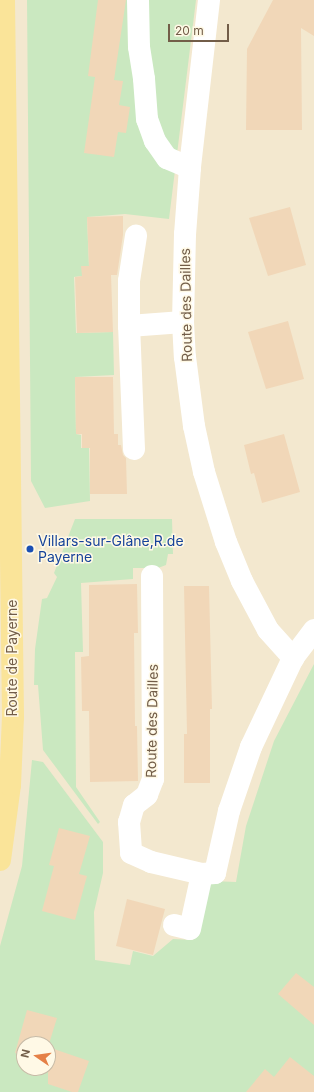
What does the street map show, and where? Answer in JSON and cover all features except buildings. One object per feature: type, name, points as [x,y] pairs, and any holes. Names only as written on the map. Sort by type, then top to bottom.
[{"type":"main road","name":"Route de Payerne","points":[[0,860],[8,804],[13,717],[4,0]]},
{"type":"street","points":[[138,0],[139,47],[144,79],[147,118],[155,141],[167,158],[190,168]]},
{"type":"street","name":"Route des Dailles","points":[[209,0],[190,168],[185,234],[183,322],[185,356],[194,426],[204,472],[226,542],[242,581],[268,630],[293,658]]},
{"type":"street","points":[[134,449],[129,326],[129,281],[136,236]]},
{"type":"street","points":[[129,326],[183,322]]},
{"type":"street","name":"Route des Dailles","points":[[152,576],[153,779],[147,795],[134,805],[130,813],[128,822],[131,852],[151,862],[202,874]]},
{"type":"street","points":[[174,925],[190,929],[202,874],[215,873],[229,812],[251,746],[293,658],[314,630]]},
{"type":"shaded area","points":[[0,0],[314,0],[314,1092],[0,1092]]},
{"type":"green space","points":[[27,0],[196,0],[169,219],[125,214],[87,217],[89,266],[82,266],[82,276],[74,277],[76,333],[113,332],[114,375],[75,377],[76,434],[81,435],[81,448],[89,448],[90,501],[45,508],[31,481]]},
{"type":"green space","points":[[75,519],[172,519],[173,554],[168,554],[166,565],[158,568],[133,568],[133,579],[81,583],[83,652],[75,652],[76,787],[100,822],[98,824],[43,750],[38,685],[34,685],[35,649],[42,599],[47,598],[57,577],[54,573]]},
{"type":"green space","points":[[314,664],[314,1092],[0,1092],[0,946],[22,866],[32,760],[43,762],[103,842],[103,873],[94,912],[95,960],[130,965],[133,951],[153,956],[173,939],[193,940],[211,881],[236,882],[246,826],[274,741]]},
{"type":"place","name":"Villars-sur-Glâne,R.de Payerne","points":[[30,549]]}]
